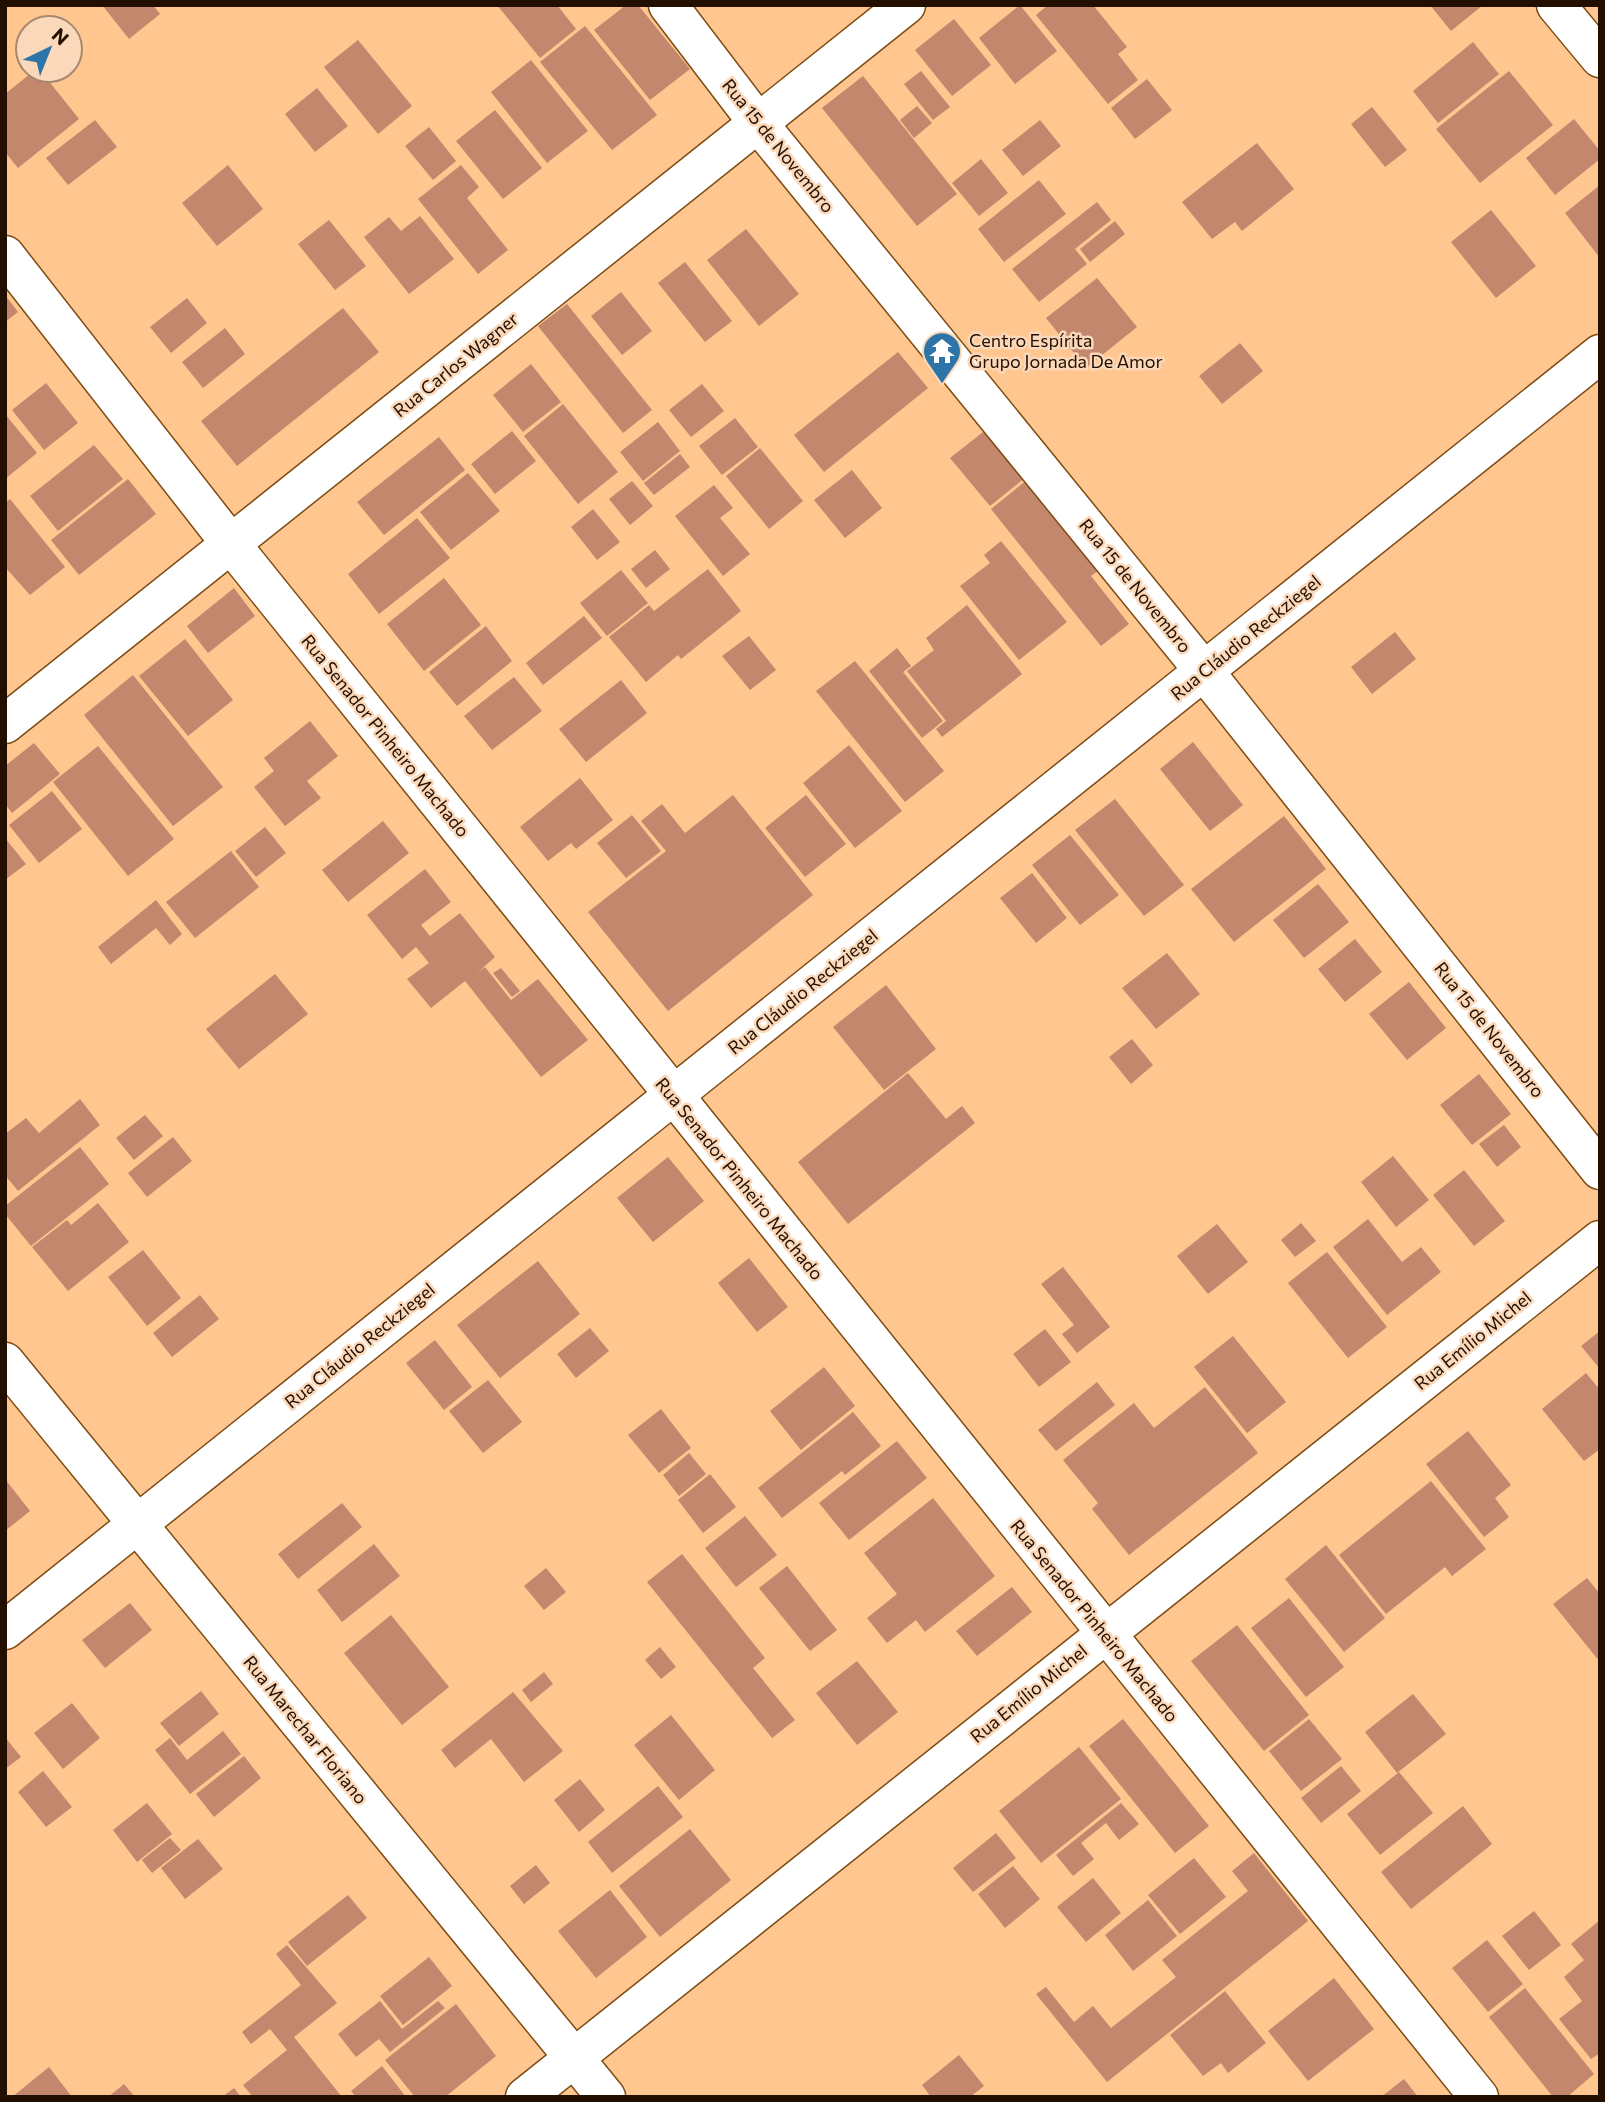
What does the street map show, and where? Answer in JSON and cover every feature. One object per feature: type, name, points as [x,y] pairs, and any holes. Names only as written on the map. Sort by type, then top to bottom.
[{"type":"street","name":"Rua 15 de Novembro","points":[[668,5],[758,123],[1204,671],[1600,1170]]},
{"type":"street","name":"Rua Carlos Wagner","points":[[5,724],[906,5]]},
{"type":"street","points":[[1556,5],[1600,58]]},
{"type":"street","name":"Rua Senador Pinheiro Machado","points":[[5,256],[231,544],[1104,1634],[1479,2097]]},
{"type":"street","name":"Rua Cláudio Reckziegel","points":[[5,1630],[1600,354]]},
{"type":"street","name":"Rua Emílio Michel","points":[[525,2097],[1600,1240]]},
{"type":"street","name":"Rua Marechar Floriano","points":[[5,1362],[606,2097]]},
{"type":"building","points":[[102,5],[153,5],[160,14],[129,39]]},
{"type":"building","points":[[497,5],[557,5],[576,29],[540,58]]},
{"type":"building","points":[[626,5],[638,5],[690,69],[650,100],[594,30]]},
{"type":"building","points":[[1020,5],[1057,51],[1015,84],[979,38]]},
{"type":"building","points":[[1048,5],[1093,5],[1127,47],[1118,54],[1138,80],[1108,104],[1036,15]]},
{"type":"building","points":[[1430,5],[1483,5],[1451,31]]},
{"type":"building","points":[[954,19],[991,65],[952,96],[915,50]]},
{"type":"building","points":[[585,26],[657,115],[612,150],[540,62]]},
{"type":"building","points":[[358,40],[412,106],[378,134],[324,67]]},
{"type":"building","points":[[1473,42],[1499,74],[1438,123],[1413,91]]},
{"type":"building","points":[[531,60],[588,131],[547,163],[491,92]]},
{"type":"building","points":[[921,71],[950,107],[933,120],[904,84]]},
{"type":"building","points":[[1509,71],[1553,125],[1480,183],[1436,129]]},
{"type":"building","points":[[863,76],[957,194],[917,226],[822,108]]},
{"type":"building","points":[[1147,79],[1172,110],[1135,139],[1111,108]]},
{"type":"building","points":[[18,84],[51,84],[79,119],[18,168],[5,152],[5,94]]},
{"type":"building","points":[[317,88],[348,126],[315,152],[285,114]]},
{"type":"building","points":[[917,106],[932,123],[914,138],[900,120]]},
{"type":"building","points":[[1372,107],[1407,150],[1385,167],[1351,124]]},
{"type":"building","points":[[495,110],[542,168],[503,199],[456,141]]},
{"type":"building","points":[[1574,119],[1600,151],[1600,159],[1555,195],[1526,158]]},
{"type":"building","points":[[95,120],[117,147],[68,185],[46,158]]},
{"type":"building","points":[[1040,120],[1061,146],[1023,176],[1002,150]]},
{"type":"building","points":[[429,127],[456,161],[433,180],[405,146]]},
{"type":"building","points":[[1257,143],[1294,189],[1242,231],[1235,222],[1212,239],[1182,202]]},
{"type":"building","points":[[981,159],[1008,193],[979,216],[952,183]]},
{"type":"building","points":[[228,165],[263,209],[217,246],[182,203]]},
{"type":"building","points":[[461,165],[479,187],[467,198],[508,250],[478,274],[418,199]]},
{"type":"building","points":[[1039,180],[1066,214],[1004,262],[978,229]]},
{"type":"building","points":[[1600,185],[1600,258],[1565,213]]},
{"type":"building","points":[[1097,202],[1111,220],[1075,249],[1087,264],[1039,302],[1012,269]]},
{"type":"building","points":[[1491,210],[1536,266],[1496,298],[1451,242]]},
{"type":"building","points":[[420,216],[454,259],[409,294],[364,237],[389,217],[401,231]]},
{"type":"building","points":[[329,220],[366,266],[335,290],[298,244]]},
{"type":"building","points":[[1115,221],[1125,234],[1090,262],[1080,249]]},
{"type":"building","points":[[746,229],[799,294],[759,326],[707,260]]},
{"type":"building","points":[[685,262],[732,321],[705,342],[658,283]]},
{"type":"building","points":[[1097,278],[1137,327],[1086,368],[1046,318]]},
{"type":"building","points":[[621,292],[652,331],[622,355],[591,316]]},
{"type":"building","points":[[5,295],[18,312],[5,322]]},
{"type":"building","points":[[187,298],[207,323],[171,353],[150,327]]},
{"type":"building","points":[[567,304],[652,410],[623,433],[538,326]]},
{"type":"building","points":[[343,308],[379,352],[237,466],[201,421]]},
{"type":"building","points":[[225,328],[245,354],[203,388],[182,362]]},
{"type":"building","points":[[1240,343],[1263,371],[1222,404],[1199,376]]},
{"type":"building","points":[[898,352],[928,388],[824,472],[794,435]]},
{"type":"building","points":[[531,364],[561,402],[523,432],[493,395]]},
{"type":"building","points":[[46,383],[78,423],[44,450],[12,410]]},
{"type":"building","points":[[702,384],[724,411],[691,437],[669,410]]},
{"type":"building","points":[[563,404],[618,472],[578,504],[524,436]]},
{"type":"building","points":[[5,414],[37,453],[5,479]]},
{"type":"building","points":[[735,418],[758,447],[722,475],[699,446]]},
{"type":"building","points":[[658,422],[680,451],[643,481],[620,452]]},
{"type":"building","points":[[987,429],[1026,477],[990,506],[950,458]]},
{"type":"building","points":[[512,431],[536,461],[495,494],[471,464]]},
{"type":"building","points":[[439,437],[465,470],[384,535],[357,502]]},
{"type":"building","points":[[94,445],[123,479],[58,531],[30,496]]},
{"type":"building","points":[[760,448],[803,501],[769,529],[726,476]]},
{"type":"building","points":[[680,454],[690,467],[654,495],[644,483]]},
{"type":"building","points":[[852,470],[882,508],[845,538],[814,500]]},
{"type":"building","points":[[468,473],[500,511],[451,550],[420,512]]},
{"type":"building","points":[[128,479],[156,514],[79,575],[51,540]]},
{"type":"building","points":[[1027,480],[1099,570],[1091,576],[1129,624],[1101,646],[991,509]]},
{"type":"building","points":[[632,481],[653,506],[630,525],[609,499]]},
{"type":"building","points":[[714,485],[733,508],[720,518],[750,554],[723,576],[675,516]]},
{"type":"building","points":[[10,499],[65,567],[30,595],[5,567],[5,503]]},
{"type":"building","points":[[593,509],[620,542],[597,560],[571,527]]},
{"type":"building","points":[[417,518],[450,558],[379,614],[348,574]]},
{"type":"building","points":[[1001,541],[1067,622],[1019,660],[960,586],[990,563],[984,555]]},
{"type":"building","points":[[655,550],[670,569],[646,588],[631,569]]},
{"type":"building","points":[[708,569],[741,611],[681,659],[678,655],[646,682],[609,637],[649,605],[654,611]]},
{"type":"building","points":[[621,570],[648,603],[607,636],[580,603]]},
{"type":"building","points":[[444,578],[481,625],[424,671],[387,624]]},
{"type":"building","points":[[234,588],[255,616],[208,653],[187,626]]},
{"type":"building","points":[[967,605],[1022,674],[942,737],[936,729],[946,721],[907,671],[934,650],[926,638]]},
{"type":"building","points":[[584,616],[602,638],[543,685],[526,663]]},
{"type":"building","points":[[486,626],[512,661],[457,706],[429,672]]},
{"type":"building","points":[[1395,632],[1416,659],[1372,694],[1351,667]]},
{"type":"building","points":[[749,636],[776,670],[750,690],[722,656]]},
{"type":"building","points":[[185,639],[233,700],[188,736],[139,676]]},
{"type":"building","points":[[897,648],[911,666],[903,672],[943,721],[922,738],[869,671]]},
{"type":"building","points":[[855,661],[944,771],[905,802],[816,691]]},
{"type":"building","points":[[133,675],[223,787],[173,826],[84,715]]},
{"type":"building","points":[[514,677],[542,711],[492,750],[464,716]]},
{"type":"building","points":[[621,680],[647,713],[586,762],[559,729]]},
{"type":"building","points":[[310,721],[338,756],[307,781],[321,798],[285,826],[254,787],[274,771],[264,758]]},
{"type":"building","points":[[1193,742],[1243,805],[1210,831],[1160,769]]},
{"type":"building","points":[[34,743],[60,774],[12,813],[5,804],[5,766]]},
{"type":"building","points":[[849,745],[902,811],[855,848],[803,783]]},
{"type":"building","points":[[98,746],[174,839],[128,876],[53,782]]},
{"type":"building","points":[[580,778],[613,820],[576,849],[571,843],[548,861],[520,827]]},
{"type":"building","points":[[52,791],[82,829],[39,863],[9,825]]},
{"type":"building","points":[[733,795],[813,895],[668,1011],[588,912],[666,851],[641,821],[662,804],[685,833]]},
{"type":"building","points":[[806,795],[846,844],[805,877],[765,828]]},
{"type":"building","points":[[1115,799],[1184,885],[1144,916],[1075,830]]},
{"type":"building","points":[[632,815],[661,851],[626,878],[597,843]]},
{"type":"building","points":[[1284,816],[1326,869],[1234,942],[1191,889]]},
{"type":"building","points":[[383,821],[409,853],[348,902],[322,870]]},
{"type":"building","points":[[265,827],[286,853],[256,877],[235,851]]},
{"type":"building","points":[[1070,835],[1119,895],[1080,925],[1032,865]]},
{"type":"building","points":[[5,838],[26,864],[5,880]]},
{"type":"building","points":[[231,851],[259,887],[195,938],[166,902]]},
{"type":"building","points":[[425,869],[451,902],[421,925],[430,936],[460,913],[495,957],[477,973],[485,967],[511,1000],[538,979],[588,1040],[541,1077],[465,981],[431,1008],[407,979],[429,963],[416,947],[402,959],[367,915]]},
{"type":"building","points":[[1032,873],[1067,918],[1036,943],[1000,898]]},
{"type":"building","points":[[1318,884],[1349,922],[1304,958],[1273,920]]},
{"type":"building","points":[[156,900],[182,934],[170,945],[156,928],[111,964],[98,947]]},
{"type":"building","points":[[1355,939],[1382,972],[1345,1002],[1318,969]]},
{"type":"building","points":[[1167,953],[1200,994],[1156,1029],[1122,988]]},
{"type":"building","points":[[501,968],[520,991],[512,997],[493,973]]},
{"type":"building","points":[[275,974],[308,1014],[239,1069],[206,1029]]},
{"type":"building","points":[[1409,982],[1446,1028],[1407,1060],[1369,1014]]},
{"type":"building","points":[[886,985],[936,1049],[884,1090],[833,1027]]},
{"type":"building","points":[[1132,1039],[1153,1065],[1131,1084],[1109,1057]]},
{"type":"building","points":[[908,1073],[946,1119],[962,1106],[975,1123],[848,1224],[798,1162]]},
{"type":"building","points":[[1479,1074],[1511,1114],[1472,1145],[1440,1105]]},
{"type":"building","points":[[80,1099],[100,1125],[18,1191],[5,1175],[5,1134],[26,1118],[39,1133]]},
{"type":"building","points":[[145,1115],[163,1136],[134,1160],[116,1138]]},
{"type":"building","points":[[1504,1125],[1521,1147],[1497,1167],[1479,1144]]},
{"type":"building","points":[[173,1137],[192,1161],[147,1197],[128,1173]]},
{"type":"building","points":[[80,1147],[109,1184],[31,1246],[5,1214],[5,1206]]},
{"type":"building","points":[[1393,1156],[1429,1200],[1396,1227],[1361,1182]]},
{"type":"building","points":[[668,1157],[704,1201],[653,1242],[617,1198]]},
{"type":"building","points":[[1464,1170],[1505,1221],[1474,1246],[1433,1195]]},
{"type":"building","points":[[98,1203],[129,1242],[68,1291],[32,1247],[67,1220],[71,1225]]},
{"type":"building","points":[[1368,1219],[1402,1262],[1421,1247],[1441,1272],[1387,1315],[1333,1247]]},
{"type":"building","points":[[1301,1223],[1316,1241],[1295,1257],[1281,1240]]},
{"type":"building","points":[[1217,1224],[1248,1262],[1208,1294],[1177,1256]]},
{"type":"building","points":[[143,1250],[181,1298],[147,1326],[108,1277]]},
{"type":"building","points":[[1327,1252],[1387,1327],[1348,1358],[1288,1283]]},
{"type":"building","points":[[749,1258],[788,1307],[757,1332],[718,1283]]},
{"type":"building","points":[[538,1261],[580,1314],[500,1378],[457,1325]]},
{"type":"building","points":[[1063,1267],[1110,1327],[1077,1353],[1062,1334],[1074,1325],[1041,1284]]},
{"type":"building","points":[[200,1295],[219,1319],[172,1357],[153,1333]]},
{"type":"building","points":[[590,1328],[609,1351],[576,1378],[557,1354]]},
{"type":"building","points":[[1045,1329],[1071,1362],[1039,1387],[1013,1354]]},
{"type":"building","points":[[1600,1331],[1600,1369],[1581,1346]]},
{"type":"building","points":[[1233,1336],[1286,1402],[1247,1433],[1194,1367]]},
{"type":"building","points":[[435,1340],[472,1387],[444,1410],[406,1363]]},
{"type":"building","points":[[824,1367],[855,1406],[801,1450],[770,1411]]},
{"type":"building","points":[[1586,1373],[1600,1390],[1600,1449],[1584,1461],[1542,1409]]},
{"type":"building","points":[[488,1380],[522,1422],[483,1453],[449,1411]]},
{"type":"building","points":[[1097,1382],[1115,1405],[1056,1451],[1038,1430]]},
{"type":"building","points":[[1205,1387],[1258,1453],[1129,1555],[1092,1509],[1098,1503],[1063,1460],[1134,1403],[1154,1428]]},
{"type":"building","points":[[661,1409],[691,1448],[659,1473],[628,1435]]},
{"type":"building","points":[[853,1412],[881,1446],[845,1475],[842,1471],[782,1518],[758,1488]]},
{"type":"building","points":[[1468,1431],[1511,1485],[1495,1498],[1509,1517],[1484,1537],[1426,1464]]},
{"type":"building","points":[[897,1441],[927,1478],[849,1540],[819,1503]]},
{"type":"building","points":[[689,1453],[706,1474],[679,1496],[663,1475]]},
{"type":"building","points":[[710,1474],[736,1507],[703,1533],[678,1500]]},
{"type":"building","points":[[5,1479],[30,1511],[5,1531]]},
{"type":"building","points":[[1431,1481],[1486,1549],[1452,1576],[1445,1567],[1386,1614],[1339,1555]]},
{"type":"building","points":[[933,1498],[995,1576],[925,1632],[916,1620],[887,1643],[867,1618],[897,1594],[864,1553]]},
{"type":"building","points":[[342,1503],[362,1527],[298,1579],[278,1554]]},
{"type":"building","points":[[745,1516],[777,1555],[736,1587],[705,1548]]},
{"type":"building","points":[[374,1544],[400,1576],[342,1622],[317,1590]]},
{"type":"building","points":[[1326,1545],[1385,1618],[1344,1652],[1285,1579]]},
{"type":"building","points":[[682,1554],[765,1658],[753,1668],[795,1720],[772,1738],[647,1582]]},
{"type":"building","points":[[787,1566],[837,1630],[810,1651],[759,1588]]},
{"type":"building","points":[[546,1568],[566,1592],[544,1610],[524,1586]]},
{"type":"building","points":[[1587,1578],[1600,1594],[1600,1662],[1553,1604]]},
{"type":"building","points":[[1012,1587],[1032,1612],[977,1656],[956,1631]]},
{"type":"building","points":[[1289,1598],[1344,1667],[1306,1697],[1251,1628]]},
{"type":"building","points":[[130,1603],[152,1630],[105,1668],[82,1640]]},
{"type":"building","points":[[391,1615],[449,1687],[402,1725],[344,1653]]},
{"type":"building","points":[[1237,1625],[1309,1715],[1264,1751],[1191,1661]]},
{"type":"building","points":[[660,1647],[676,1667],[661,1679],[645,1660]]},
{"type":"building","points":[[857,1661],[898,1712],[857,1745],[816,1693]]},
{"type":"building","points":[[544,1672],[553,1684],[531,1702],[522,1690]]},
{"type":"building","points":[[201,1691],[219,1714],[179,1746],[160,1723]]},
{"type":"building","points":[[513,1692],[563,1751],[524,1782],[491,1739],[455,1768],[441,1750]]},
{"type":"building","points":[[1413,1694],[1446,1734],[1397,1773],[1365,1732]]},
{"type":"building","points":[[72,1703],[100,1738],[63,1769],[34,1733]]},
{"type":"building","points":[[671,1715],[715,1770],[679,1800],[634,1745]]},
{"type":"building","points":[[1123,1719],[1209,1826],[1175,1853],[1089,1746]]},
{"type":"building","points":[[1309,1719],[1342,1759],[1301,1791],[1269,1751]]},
{"type":"building","points":[[223,1731],[241,1754],[190,1794],[155,1750],[170,1738],[187,1760]]},
{"type":"building","points":[[5,1737],[21,1757],[5,1769]]},
{"type":"building","points":[[1079,1747],[1121,1799],[1041,1863],[999,1811]]},
{"type":"building","points":[[244,1756],[261,1778],[214,1817],[196,1794]]},
{"type":"building","points":[[1341,1766],[1361,1791],[1321,1823],[1301,1798]]},
{"type":"building","points":[[43,1771],[72,1807],[46,1827],[18,1792]]},
{"type":"building","points":[[1399,1772],[1433,1813],[1380,1855],[1347,1814]]},
{"type":"building","points":[[580,1779],[605,1810],[579,1832],[554,1800]]},
{"type":"building","points":[[658,1786],[683,1817],[612,1873],[588,1842]]},
{"type":"building","points":[[147,1803],[172,1834],[137,1862],[113,1830]]},
{"type":"building","points":[[1121,1803],[1139,1824],[1119,1840],[1106,1823],[1081,1843],[1094,1859],[1073,1876],[1056,1855]]},
{"type":"building","points":[[1463,1806],[1492,1844],[1411,1909],[1381,1872]]},
{"type":"building","points":[[690,1829],[731,1880],[660,1937],[619,1886]]},
{"type":"building","points":[[996,1833],[1016,1858],[973,1892],[953,1868]]},
{"type":"building","points":[[170,1838],[181,1850],[152,1873],[142,1860]]},
{"type":"building","points":[[198,1839],[223,1869],[185,1899],[161,1868]]},
{"type":"building","points":[[1254,1853],[1308,1921],[1107,2082],[1036,1994],[1046,1987],[1074,2022],[1093,2006],[1111,2028],[1176,1977],[1162,1960],[1248,1891],[1232,1871]]},
{"type":"building","points":[[1194,1858],[1226,1897],[1180,1934],[1148,1895]]},
{"type":"building","points":[[536,1865],[550,1883],[524,1904],[510,1886]]},
{"type":"building","points":[[1013,1866],[1040,1899],[1005,1928],[978,1894]]},
{"type":"building","points":[[1093,1878],[1121,1913],[1086,1942],[1057,1907]]},
{"type":"building","points":[[610,1890],[647,1937],[596,1978],[558,1931]]},
{"type":"building","points":[[348,1895],[367,1918],[307,1966],[288,1942]]},
{"type":"building","points":[[1148,1900],[1177,1936],[1133,1971],[1105,1935]]},
{"type":"building","points":[[1534,1911],[1561,1945],[1529,1970],[1502,1936]]},
{"type":"building","points":[[1600,1920],[1600,2053],[1591,2059],[1559,2019],[1582,2001],[1564,1977],[1584,1960],[1571,1944]]},
{"type":"building","points":[[1487,1940],[1523,1984],[1488,2012],[1452,1968]]},
{"type":"building","points":[[287,1945],[337,2003],[294,2037],[342,2097],[253,2097],[243,2085],[287,2050],[270,2029],[251,2044],[242,2032],[301,1985],[276,1954]]},
{"type":"building","points":[[429,1957],[452,1986],[403,2025],[380,1996]]},
{"type":"building","points":[[1334,1978],[1374,2029],[1308,2081],[1268,2031]]},
{"type":"building","points":[[1525,1988],[1594,2074],[1567,2097],[1553,2097],[1489,2017]]},
{"type":"building","points":[[1225,1991],[1266,2043],[1228,2073],[1221,2063],[1203,2076],[1170,2035]]},
{"type":"building","points":[[380,2001],[402,2029],[438,2001],[445,2008],[390,2052],[379,2039],[356,2057],[338,2034]]},
{"type":"building","points":[[456,2004],[496,2056],[445,2097],[415,2097],[385,2060]]},
{"type":"building","points":[[959,2055],[984,2086],[970,2097],[931,2097],[922,2085]]},
{"type":"building","points":[[382,2066],[406,2097],[356,2097],[351,2091]]},
{"type":"building","points":[[49,2067],[72,2097],[12,2097]]},
{"type":"building","points":[[1404,2079],[1418,2097],[1381,2097]]},
{"type":"building","points":[[124,2084],[135,2097],[108,2097]]},
{"type":"building","points":[[234,2088],[241,2097],[222,2097]]},
{"type":"place","name":"Centro Espírita Grupo Jornada De Amor","points":[[942,385]]}]
